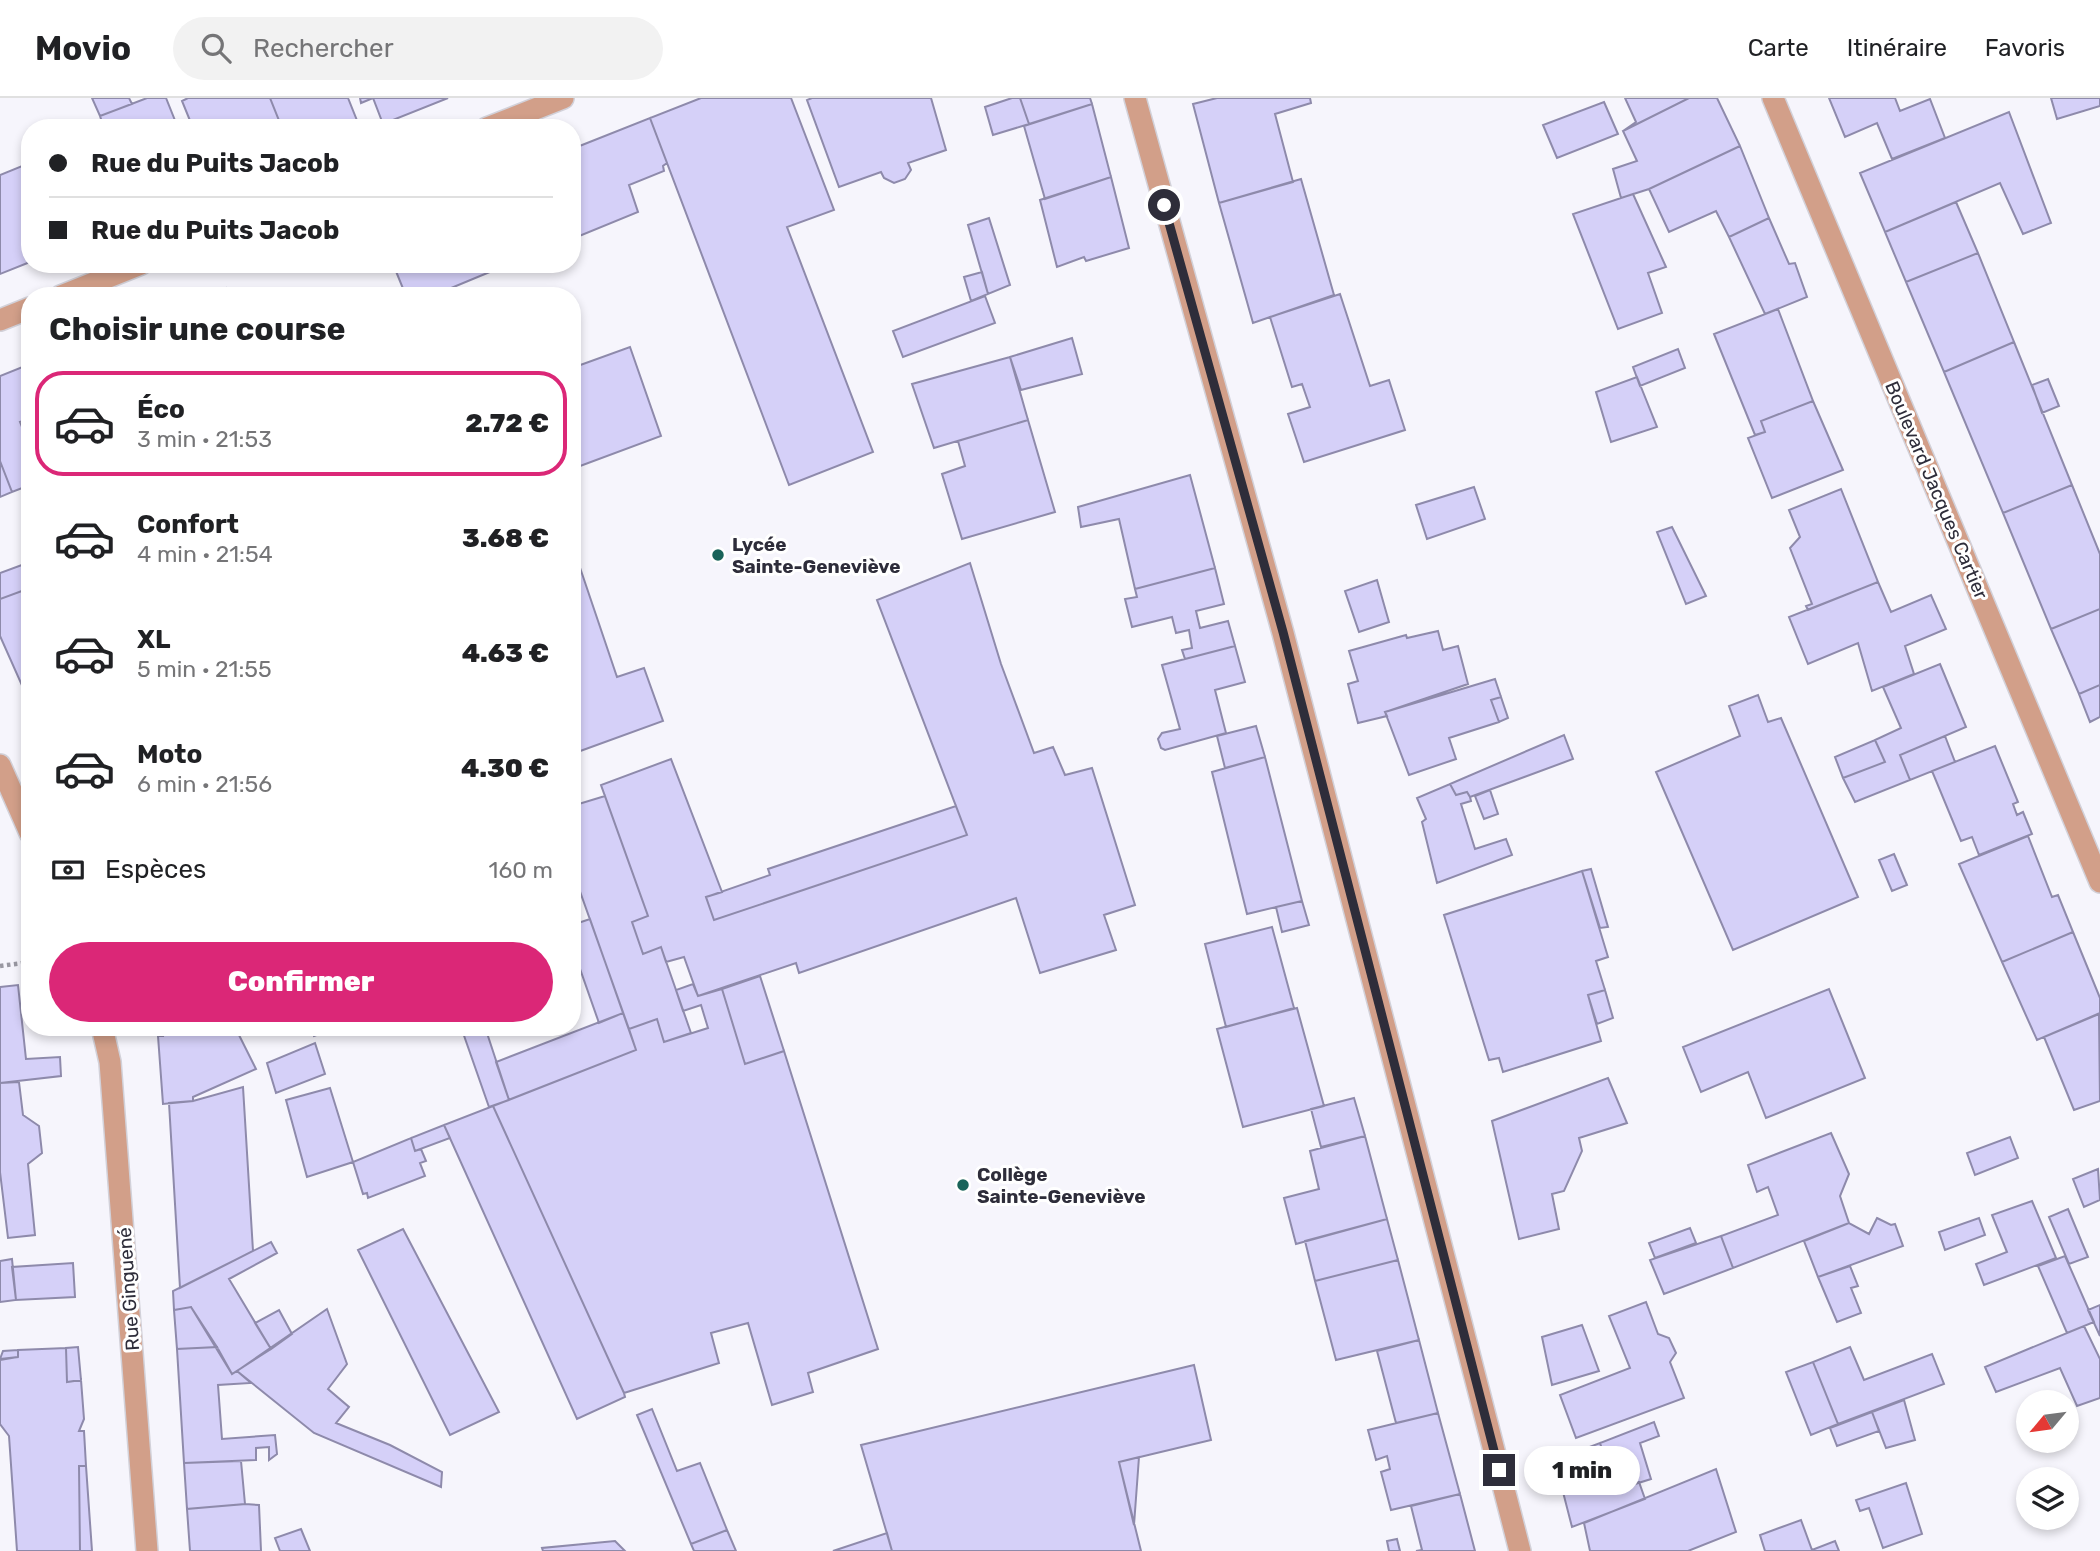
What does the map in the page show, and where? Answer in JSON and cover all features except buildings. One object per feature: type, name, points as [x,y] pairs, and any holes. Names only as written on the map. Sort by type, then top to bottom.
[{"type":"street","points":[[510,119],[563,98]]},
{"type":"street","points":[[1135,98],[1283,632],[1520,1551]]},
{"type":"street","name":"Boulevard Jacques Cartier","points":[[1773,98],[2100,882]]},
{"type":"street","points":[[84,287],[118,273]]},
{"type":"street","points":[[0,320],[21,312]]},
{"type":"street","points":[[0,765],[21,813]]},
{"type":"street","name":"Rue Ginguené","points":[[104,1036],[110,1062],[147,1551]]},
{"type":"path","points":[[0,966],[21,963]]},
{"type":"place","name":"Lycée Sainte-Geneviève","points":[[718,555]]},
{"type":"place","name":"Collège Sainte-Geneviève","points":[[963,1185]]},
{"type":"route","points":[[1164,205],[1283,632],[1499,1470]]}]
